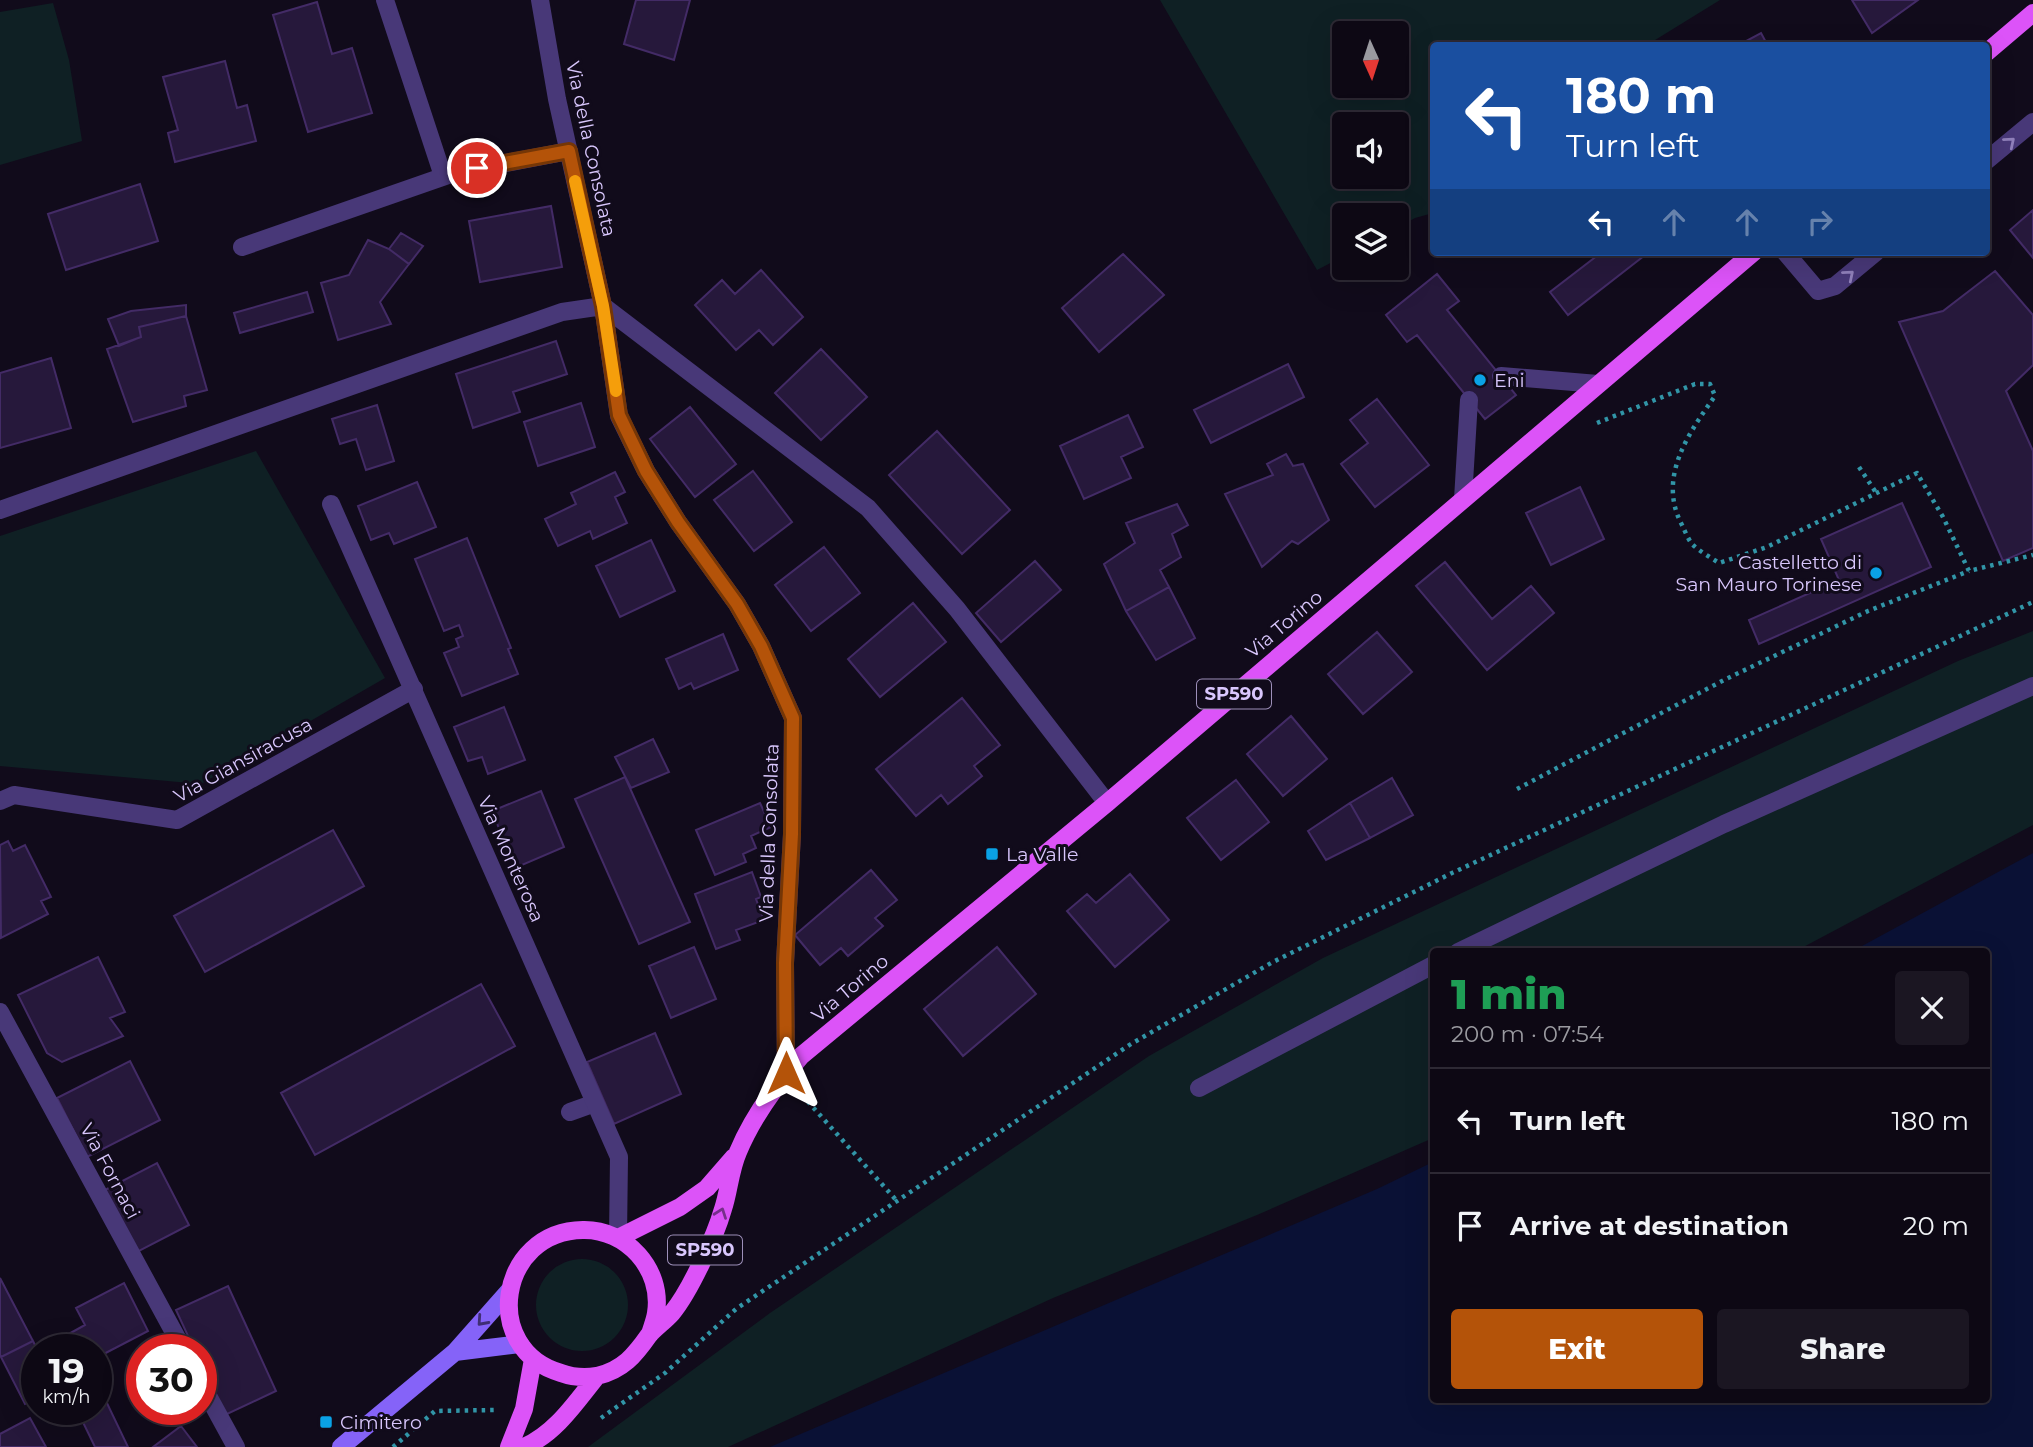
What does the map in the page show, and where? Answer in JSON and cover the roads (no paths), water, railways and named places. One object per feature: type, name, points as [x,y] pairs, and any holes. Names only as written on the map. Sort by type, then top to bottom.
[{"type":"main road","points":[[1990,49],[2033,13]]},
{"type":"main road","name":"Via Torino","points":[[650,1334],[656,1313],[656,1290],[649,1269],[638,1253],[618,1238],[596,1230],[567,1230],[544,1239],[526,1254],[515,1270],[509,1291],[510,1322],[520,1344],[533,1359],[550,1370],[573,1377],[597,1376],[621,1367],[639,1351],[650,1334],[672,1313],[690,1286],[723,1210],[737,1154],[759,1109],[801,1056],[1107,803],[1749,256]]},
{"type":"main road","name":"Via Torino","points":[[618,1238],[680,1208],[707,1188],[737,1154]]},
{"type":"main road","points":[[509,1447],[524,1409],[533,1359]]},
{"type":"main road","points":[[524,1447],[534,1443],[561,1421],[597,1376]]},
{"type":"street","points":[[385,0],[443,176]]},
{"type":"street","name":"Via della Consolata","points":[[540,0],[603,306],[619,415],[646,471],[678,522],[737,604],[761,646],[793,718],[792,834],[785,963],[786,1073]]},
{"type":"street","points":[[1990,158],[2033,122]]},
{"type":"street","points":[[242,247],[443,176],[569,151]]},
{"type":"street","points":[[1789,256],[1818,291],[1835,286],[1871,256]]},
{"type":"street","points":[[0,510],[562,312],[603,306],[868,508],[957,609],[1107,803]]},
{"type":"street","points":[[1501,376],[1598,384]]},
{"type":"street","points":[[1463,499],[1469,400]]},
{"type":"street","name":"Via Monterosa","points":[[331,504],[619,1157],[618,1238]]},
{"type":"street","points":[[1466,948],[1724,824],[2033,686]]},
{"type":"street","name":"Via Giansiracusa","points":[[0,801],[14,795],[177,820],[414,689]]},
{"type":"street","points":[[1199,1087],[1430,967]]},
{"type":"street","name":"Via Fornaci","points":[[0,1012],[175,1334]]},
{"type":"street","points":[[570,1112],[595,1103]]},
{"type":"street","name":"Via Torino","points":[[341,1447],[454,1352],[509,1291]]},
{"type":"street","points":[[454,1352],[520,1344]]},
{"type":"street","points":[[217,1412],[236,1447]]},
{"type":"water","points":[[2033,853],[2033,1447],[770,1447],[1377,1189],[1430,1163],[1430,1403],[1990,1403],[1990,948],[1858,948]]},
{"type":"place","name":"Eni","points":[[1480,380]]},
{"type":"place","name":"Castelletto di San Mauro Torinese","points":[[1876,573]]},
{"type":"place","name":"La Valle","points":[[992,854]]},
{"type":"place","name":"Cimitero","points":[[326,1422]]}]
